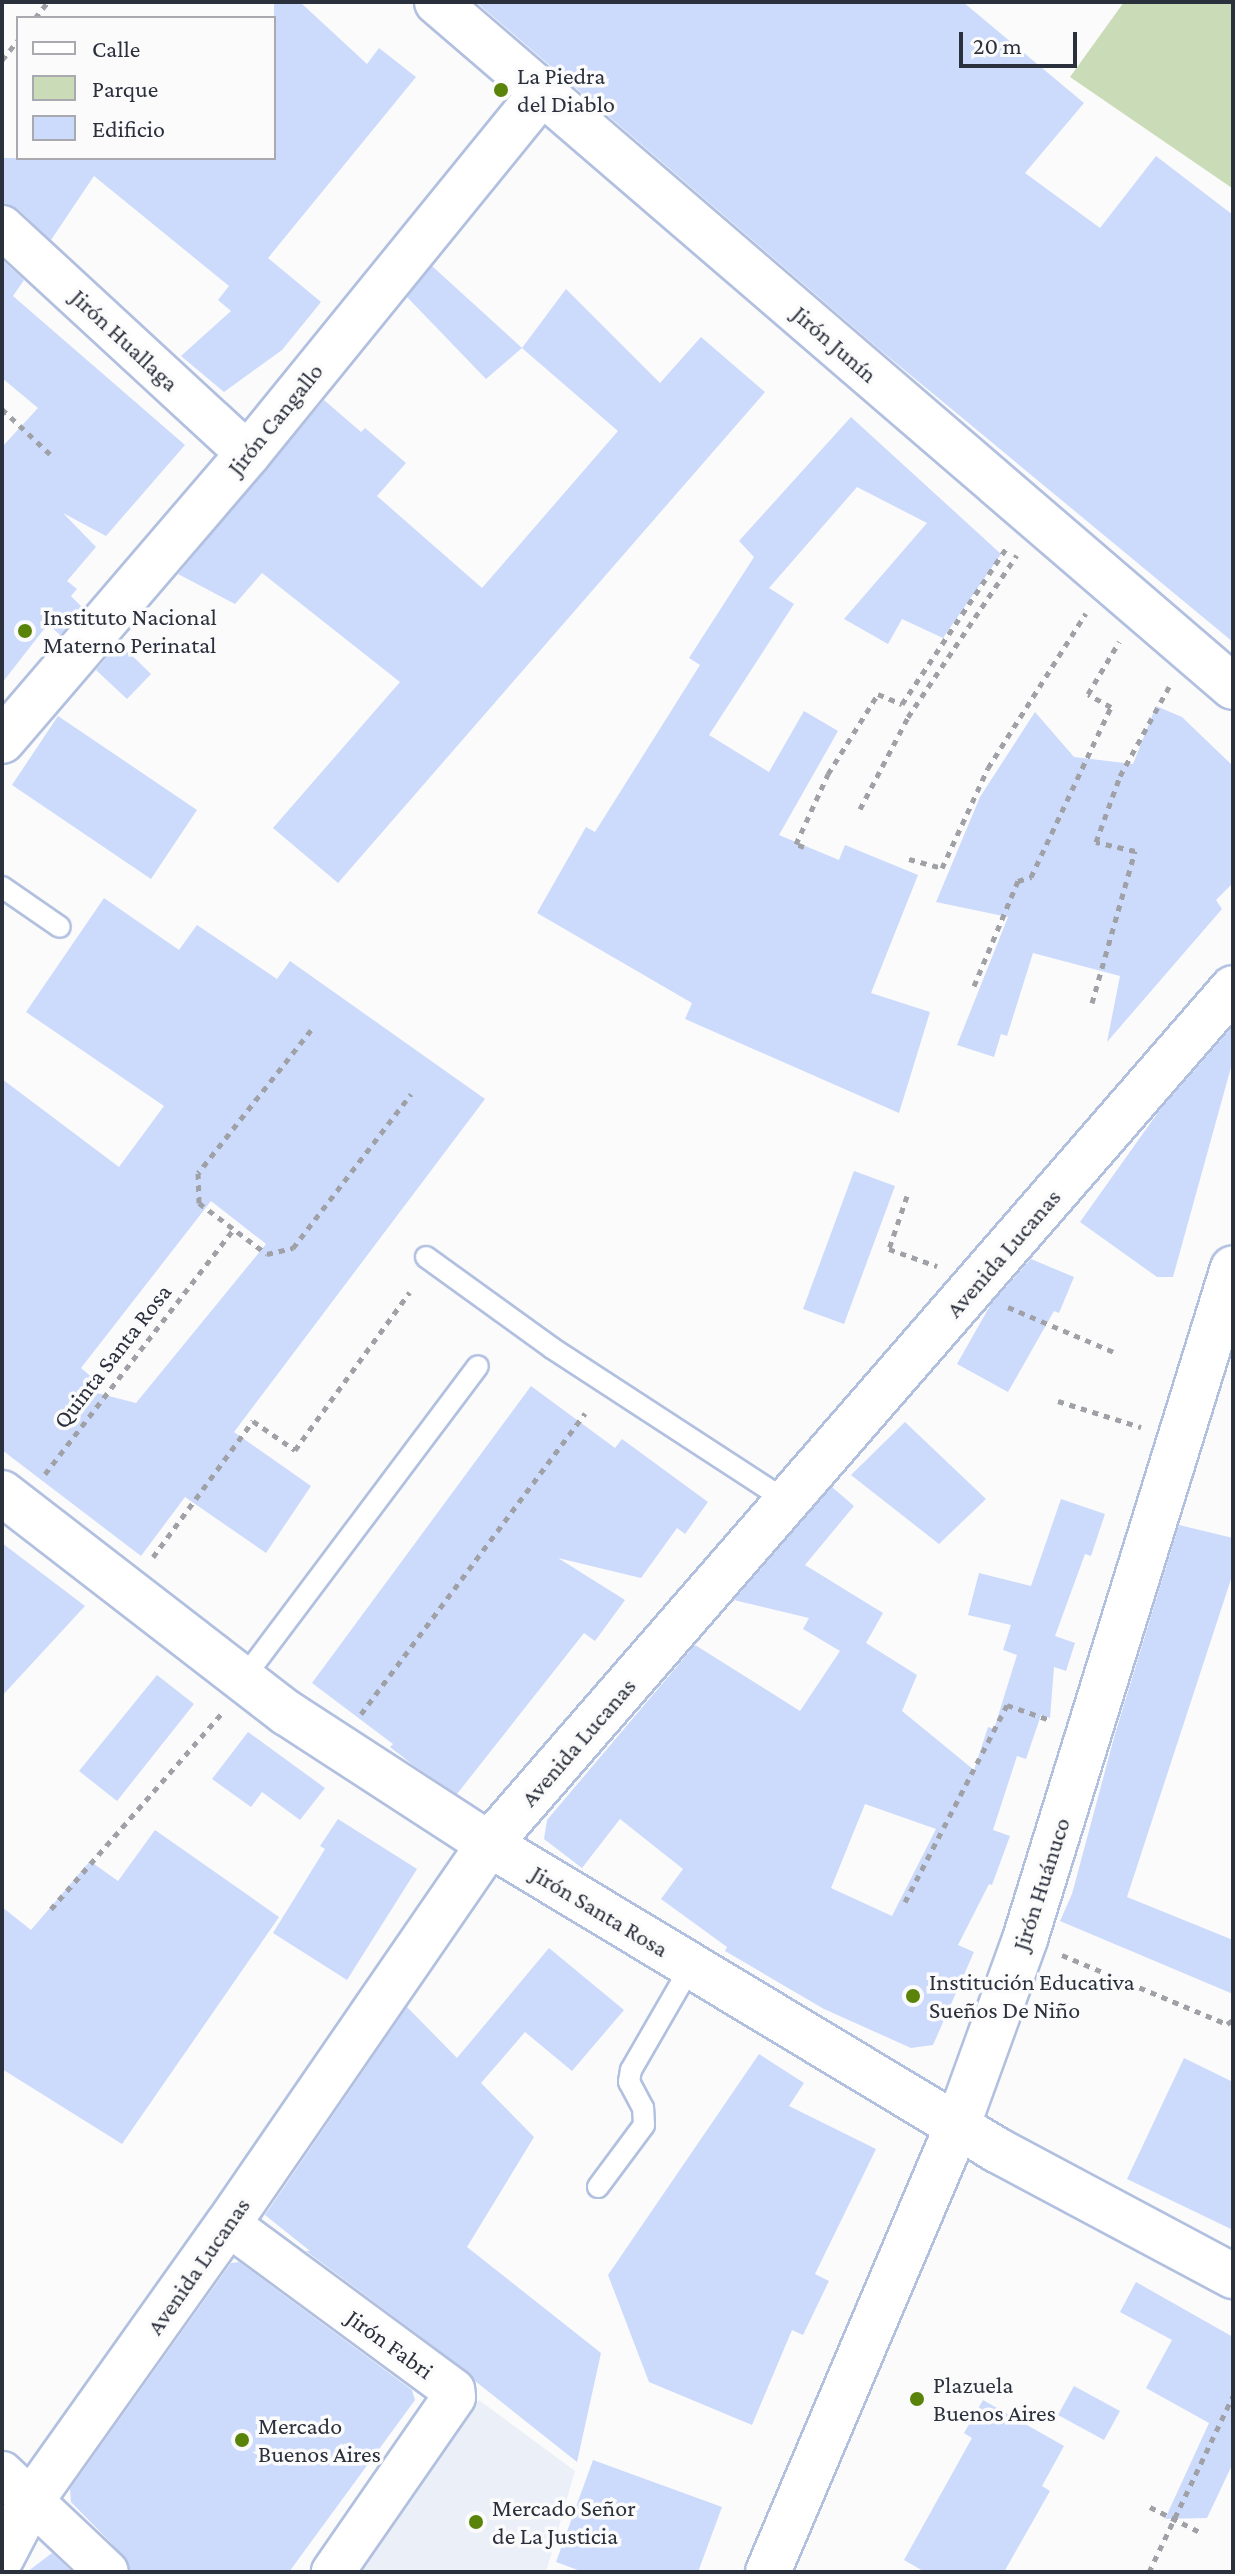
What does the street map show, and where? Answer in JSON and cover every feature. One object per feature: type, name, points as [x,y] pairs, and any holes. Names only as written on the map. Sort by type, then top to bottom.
[{"type":"street","name":"Jirón Junín","points":[[437,2],[1233,687]]},
{"type":"street","name":"Jirón Cangallo","points":[[2,741],[248,454],[542,92]]},
{"type":"street","name":"Jirón Huallaga","points":[[2,227],[248,454]]},
{"type":"street","name":"Avenida Lucanas","points":[[2,2557],[16,2487],[228,2224],[489,1844],[1233,988]]},
{"type":"street","name":"Jirón Huánuco","points":[[768,2572],[957,2127],[1025,1939],[1233,1268]]},
{"type":"street","name":"Jirón Santa Rosa","points":[[11,1500],[246,1681],[338,1746],[489,1844],[957,2127],[1233,2276]]},
{"type":"street","name":"Jirón Fabri","points":[[228,2224],[453,2390],[454,2397],[333,2572]]},
{"type":"street","points":[[16,2487],[107,2572]]},
{"type":"lane","points":[[2,887],[60,927]]},
{"type":"lane","points":[[426,1257],[552,1348],[787,1501]]},
{"type":"lane","points":[[246,1681],[478,1366]]},
{"type":"lane","points":[[598,2187],[644,2125],[643,2108],[629,2082],[631,2070],[691,1966]]},
{"type":"path","points":[[2,60],[16,42]]},
{"type":"path","points":[[2,409],[51,455]]},
{"type":"path","points":[[860,809],[908,717],[1035,516]]},
{"type":"path","points":[[804,847],[796,844],[828,774],[878,694],[902,704],[1035,516]]},
{"type":"path","points":[[909,859],[942,868],[988,768],[1124,592]]},
{"type":"path","points":[[974,986],[1018,881],[1031,877],[1111,707],[1088,694],[1124,592]]},
{"type":"path","points":[[1092,1003],[1135,851],[1096,842],[1120,776],[1190,649]]},
{"type":"path","points":[[311,1030],[198,1173],[199,1203],[267,1254],[293,1248],[411,1094]]},
{"type":"path","points":[[907,1196],[889,1249],[974,1285],[1114,1352]]},
{"type":"path","name":"Quinta Santa Rosa","points":[[11,1500],[107,1388],[234,1229]]},
{"type":"path","points":[[128,1590],[253,1421],[295,1450],[410,1292]]},
{"type":"path","points":[[1058,1401],[1180,1440]]},
{"type":"path","points":[[338,1746],[585,1413]]},
{"type":"path","points":[[51,1909],[246,1681]]},
{"type":"path","points":[[905,1902],[1007,1705],[1089,1733]]},
{"type":"path","points":[[1025,1939],[1227,2024],[1233,2020]]},
{"type":"path","points":[[1149,2572],[1233,2396]]},
{"type":"path","points":[[1150,2507],[1198,2531]]},
{"type":"shaded area","name":"Mercado Señor de La Justicia","points":[[479,2400],[575,2471],[546,2572],[356,2572]]},
{"type":"green space","points":[[1124,2],[1233,2],[1232,188],[1070,77]]},
{"type":"building","points":[[274,2],[300,2],[367,64],[379,48],[416,77],[268,258],[321,302],[282,350],[224,392],[181,356],[231,311],[218,300],[229,286],[94,176],[51,240],[18,209],[2,204],[2,158],[276,160]]},
{"type":"building","points":[[476,2],[963,2],[1084,103],[1025,173],[1100,228],[1156,156],[1233,215],[1233,642],[879,349]]},
{"type":"building","points":[[2,260],[24,280],[13,296],[185,445],[106,536],[63,513],[96,547],[67,581],[77,589],[71,596],[83,608],[60,635],[48,624],[2,683],[2,447],[38,408],[2,378]]},
{"type":"building","points":[[432,266],[522,348],[486,379],[407,297]]},
{"type":"building","points":[[566,289],[660,383],[701,337],[765,392],[338,883],[273,828],[400,682],[262,573],[235,604],[178,574],[324,400],[361,432],[365,428],[406,463],[377,496],[482,588],[618,431],[522,348]]},
{"type":"building","points":[[851,417],[1001,554],[943,638],[902,619],[888,644],[844,619],[927,523],[857,487],[769,588],[794,604],[709,735],[769,772],[804,711],[838,731],[779,835],[839,860],[845,845],[918,875],[871,993],[930,1012],[899,1113],[685,1019],[692,1003],[537,913],[586,827],[595,832],[700,665],[689,658],[754,557],[739,541]]},
{"type":"building","points":[[119,643],[151,674],[127,699],[96,670]]},
{"type":"building","points":[[1156,706],[1182,717],[1233,766],[1233,883],[1216,900],[1222,909],[1107,1042],[1120,976],[1033,953],[1007,1036],[1001,1034],[994,1057],[957,1045],[1008,917],[936,902],[980,797],[1035,712],[1074,757],[1133,764]]},
{"type":"building","points":[[58,716],[197,810],[151,879],[12,785]]},
{"type":"building","points":[[104,898],[179,950],[197,925],[277,979],[290,961],[485,1099],[234,1432],[311,1486],[266,1553],[185,1497],[141,1556],[2,1450],[2,1079],[119,1167],[164,1106],[26,1012]],"holes":[[[211,1201],[266,1244],[136,1403],[93,1392],[94,1379],[81,1368]]]},
{"type":"building","points":[[1233,1026],[1233,1060],[1173,1277],[1157,1277],[1080,1222],[1159,1111]]},
{"type":"building","points":[[854,1171],[895,1186],[844,1324],[803,1309]]},
{"type":"building","points":[[1031,1259],[1074,1277],[1059,1313],[1054,1311],[1008,1392],[957,1364],[991,1304]]},
{"type":"building","points":[[531,1386],[615,1448],[622,1439],[708,1502],[685,1534],[677,1528],[641,1578],[558,1558],[625,1600],[595,1641],[584,1633],[457,1794],[413,1765],[390,1747],[393,1744],[312,1683]]},
{"type":"building","points":[[905,1422],[986,1499],[939,1544],[851,1475]]},
{"type":"building","points":[[832,1487],[854,1506],[805,1565],[883,1613],[866,1643],[917,1675],[902,1711],[974,1770],[988,1727],[994,1729],[1017,1655],[1003,1650],[1011,1625],[968,1615],[979,1573],[1031,1586],[1061,1499],[1105,1514],[1091,1556],[1085,1554],[1055,1636],[1075,1643],[1066,1671],[1054,1667],[1050,1718],[1041,1715],[1026,1759],[1017,1756],[993,1830],[1010,1836],[992,1885],[989,1884],[958,1945],[974,1952],[933,2045],[911,2048],[824,2009],[725,1951],[727,1947],[661,1899],[683,1869],[620,1819],[582,1868],[544,1839],[547,1820],[695,1645],[800,1711],[840,1651],[803,1629],[809,1618],[734,1600]],"holes":[[[865,1804],[936,1829],[892,1916],[831,1888]]]},
{"type":"building","points":[[1179,1525],[1233,1538],[1233,1573],[1127,1897],[1233,1940],[1233,1994],[1060,1921],[1072,1894],[1115,1734]]},
{"type":"building","points":[[2,1543],[85,1606],[2,1696]]},
{"type":"building","points":[[157,1675],[194,1704],[117,1801],[79,1771]]},
{"type":"building","points":[[248,1732],[325,1788],[300,1820],[262,1792],[251,1807],[212,1779]]},
{"type":"building","points":[[338,1819],[417,1869],[347,1980],[273,1933],[325,1849],[320,1846]]},
{"type":"building","points":[[155,1830],[279,1917],[122,2144],[2,2069],[2,1907],[31,1930],[90,1861],[118,1881]]},
{"type":"building","points":[[549,1948],[624,2010],[572,2071],[525,2032],[481,2083],[534,2137],[467,2247],[601,2353],[577,2462],[475,2381],[467,2371],[306,2251],[310,2251],[265,2215],[407,2007],[457,2058]]},
{"type":"building","points":[[759,2054],[804,2083],[789,2106],[876,2149],[815,2274],[829,2281],[803,2335],[792,2330],[752,2425],[649,2382],[608,2275]]},
{"type":"building","points":[[1184,2058],[1233,2082],[1233,2230],[1127,2179]]},
{"type":"building","name":"Mercado Buenos Aires","points":[[239,2262],[412,2390],[415,2400],[289,2572],[130,2572],[123,2555],[71,2502],[70,2489],[231,2263]]},
{"type":"building","points":[[1136,2282],[1233,2337],[1233,2463],[1207,2518],[1165,2519],[1209,2423],[1146,2388],[1172,2340],[1120,2312]]},
{"type":"building","points":[[1074,2386],[1120,2411],[1104,2440],[1058,2415]]},
{"type":"building","points":[[983,2400],[1064,2446],[1042,2486],[1050,2491],[1004,2572],[925,2572],[904,2560],[972,2438],[964,2433]]},
{"type":"building","points":[[593,2460],[722,2507],[698,2572],[583,2572],[556,2562]]},
{"type":"building","points":[[52,2553],[72,2572],[27,2572]]},
{"type":"place","name":"La Piedra del Diablo","points":[[501,90]]},
{"type":"place","name":"Instituto Nacional Materno Perinatal","points":[[25,631]]},
{"type":"place","name":"Institución Educativa Sueños De Niño","points":[[913,1996]]},
{"type":"place","name":"Plazuela Buenos Aires","points":[[917,2399]]},
{"type":"place","name":"Mercado Buenos Aires","points":[[242,2440]]},
{"type":"place","name":"Mercado Señor de La Justicia","points":[[476,2522]]}]
